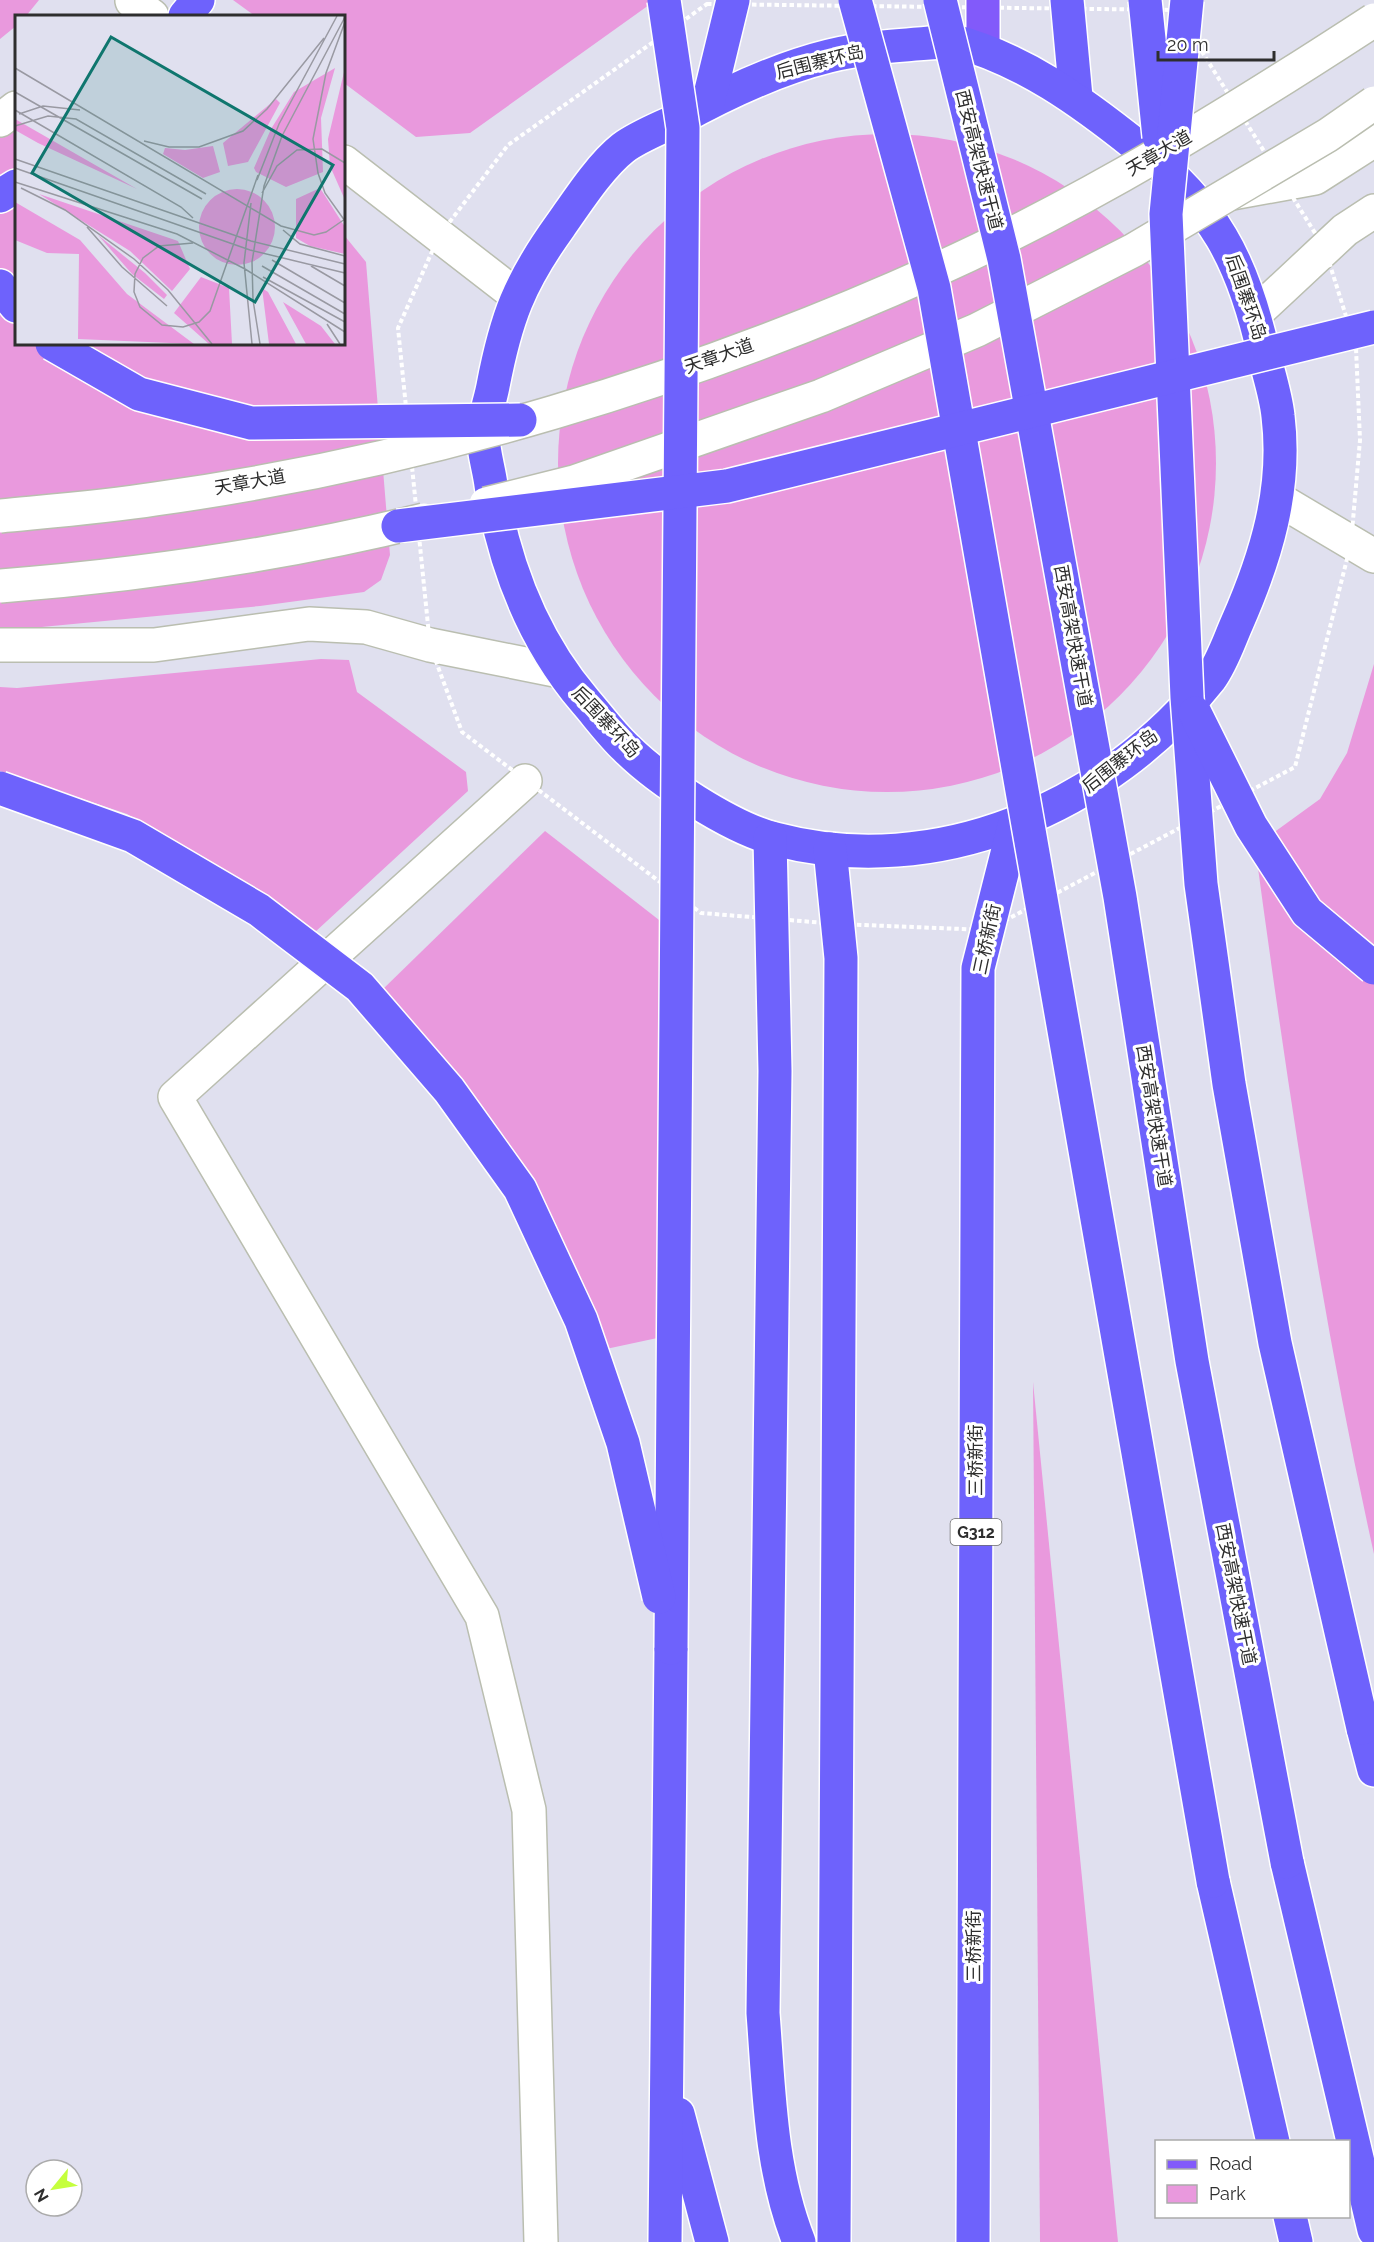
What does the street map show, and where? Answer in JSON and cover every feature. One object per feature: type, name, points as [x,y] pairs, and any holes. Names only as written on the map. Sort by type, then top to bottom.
[{"type":"highway","points":[[185,15],[198,0]]},
{"type":"highway","points":[[664,0],[683,128],[665,2242]]},
{"type":"highway","points":[[708,103],[733,0]]},
{"type":"highway","points":[[855,0],[934,288],[1213,1881],[1273,2140]]},
{"type":"highway","name":"西安高架快速干道","points":[[940,0],[1004,259],[1120,897],[1192,1361],[1287,1862],[1374,2230]]},
{"type":"highway","points":[[1067,0],[1076,98]]},
{"type":"highway","points":[[1145,0],[1166,214],[1188,697],[1201,884],[1229,1084],[1275,1343],[1374,1770]]},
{"type":"highway","points":[[1166,214],[1187,0]]},
{"type":"highway","name":"后围寨环岛","points":[[954,41],[983,48],[1076,98],[1150,156],[1197,199],[1226,242],[1255,314],[1278,417],[1278,499],[1259,574],[1214,675],[1155,737],[1076,796],[1014,826],[960,841],[903,850],[830,849],[770,838],[694,801],[626,748],[560,671],[520,598],[497,525],[483,435],[504,328],[516,296],[540,253],[574,206],[622,149],[708,103],[770,75],[829,56],[861,50],[954,41]]},
{"type":"highway","points":[[0,196],[15,187]]},
{"type":"highway","points":[[0,286],[15,305]]},
{"type":"highway","points":[[398,526],[727,486],[1374,327]]},
{"type":"highway","points":[[54,345],[139,394],[251,423],[520,420]]},
{"type":"highway","points":[[1188,697],[1251,826],[1307,912],[1374,968]]},
{"type":"highway","points":[[0,788],[133,836],[259,910],[360,987],[449,1090],[520,1189],[581,1320],[623,1443],[671,1648]]},
{"type":"highway","name":"三桥新街","points":[[973,2242],[978,968],[1014,826]]},
{"type":"highway","points":[[770,838],[775,1071],[763,2013],[774,2150],[789,2216],[799,2242]]},
{"type":"highway","points":[[830,849],[842,958],[834,2242]]},
{"type":"highway","points":[[667,2072],[712,2242]]},
{"type":"highway","points":[[1290,2218],[1296,2242]]},
{"type":"main road","points":[[861,50],[862,0]]},
{"type":"main road","points":[[983,0],[983,48]]},
{"type":"street","name":"天章大道","points":[[0,516],[155,499],[311,471],[458,438],[600,397],[767,340],[937,269],[1086,195],[1245,104],[1374,20]]},
{"type":"street","points":[[0,586],[177,567],[398,526],[574,482],[821,396],[977,330],[1134,250],[1328,135],[1374,103]]},
{"type":"street","points":[[0,120],[15,109]]},
{"type":"street","points":[[1197,199],[1315,178],[1374,140]]},
{"type":"street","points":[[345,163],[516,296]]},
{"type":"street","points":[[1255,314],[1345,230],[1374,211]]},
{"type":"street","points":[[1278,499],[1374,556]]},
{"type":"street","points":[[0,645],[154,645],[309,624],[366,627],[430,645],[560,671]]},
{"type":"street","points":[[525,781],[175,1097],[482,1616],[529,1810],[541,2242]]},
{"type":"green space","points":[[0,0],[39,0],[27,15],[15,15],[15,27],[0,39]]},
{"type":"green space","points":[[233,0],[656,0],[470,133],[416,137],[345,84],[345,15],[254,15]]},
{"type":"green space","points":[[15,126],[15,345],[345,345],[345,236],[366,262],[390,555],[381,580],[364,592],[260,606],[0,631],[0,136]]},
{"type":"green space","points":[[887,134],[919,135],[951,140],[1013,159],[1042,172],[1070,189],[1120,230],[1161,280],[1178,308],[1191,337],[1210,399],[1215,431],[1215,495],[1210,527],[1191,589],[1178,618],[1161,646],[1120,696],[1070,737],[1042,754],[1013,767],[951,786],[919,791],[887,792],[855,791],[823,786],[761,767],[732,754],[704,737],[654,696],[613,646],[596,618],[583,589],[564,527],[559,495],[558,463],[559,431],[564,399],[583,337],[596,308],[613,280],[654,230],[704,189],[732,172],[761,159],[823,140],[855,135]]},
{"type":"green space","points":[[321,659],[349,660],[357,692],[466,772],[468,791],[314,933],[250,889],[127,814],[0,771],[0,687],[17,688]]},
{"type":"green space","points":[[1374,664],[1374,1554],[1338,1378],[1307,1201],[1255,846],[1320,799],[1347,753]]},
{"type":"green space","points":[[545,831],[668,927],[662,1337],[606,1349],[381,991]]},
{"type":"green space","points":[[1033,1382],[1118,2242],[1040,2242]]}]
